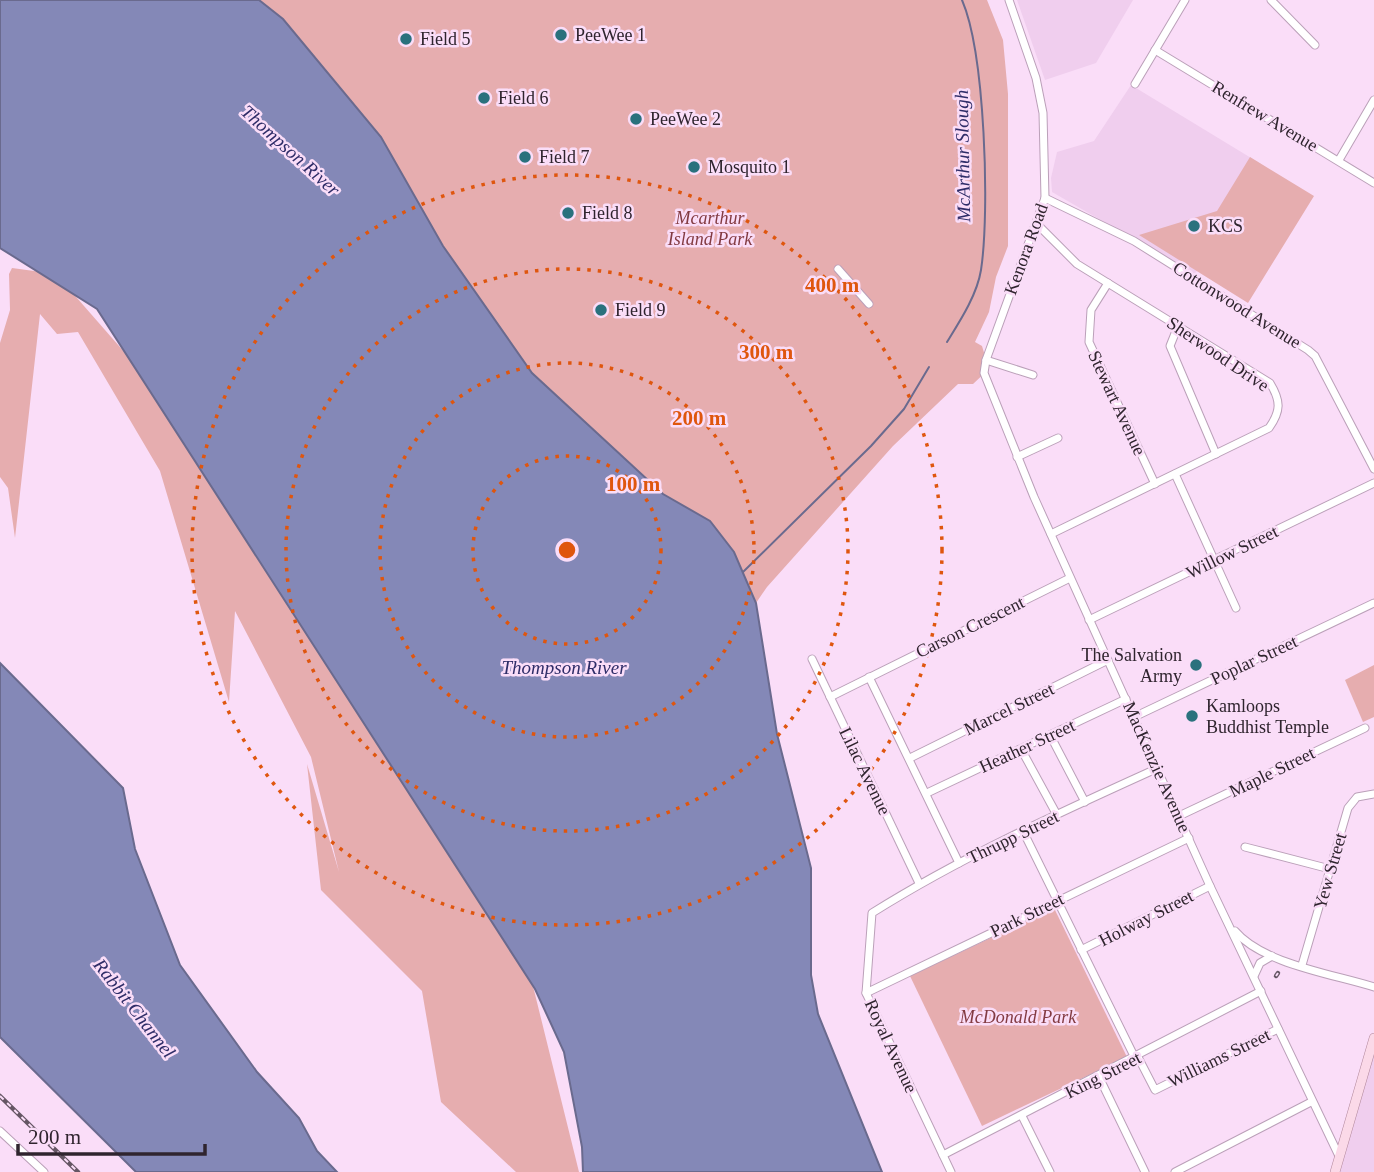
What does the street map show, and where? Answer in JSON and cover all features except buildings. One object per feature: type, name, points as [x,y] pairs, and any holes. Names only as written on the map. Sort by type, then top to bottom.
[{"type":"main road","points":[[1335,1172],[1370,1066],[1374,1038]]},
{"type":"street","name":"Kenora Road","points":[[984,373],[986,360],[1045,198],[1043,113],[1036,78],[1009,0]]},
{"type":"street","points":[[1135,84],[1185,0]]},
{"type":"street","points":[[1271,0],[1315,45]]},
{"type":"street","name":"Renfrew Avenue","points":[[1156,50],[1374,183]]},
{"type":"street","points":[[1339,160],[1374,100]]},
{"type":"street","name":"Cottonwood Avenue","points":[[1045,198],[1134,241],[1308,350],[1315,356],[1374,469]]},
{"type":"street","name":"Sherwood Drive","points":[[1036,223],[1077,264],[1270,383],[1278,396],[1278,416],[1269,428],[1051,534]]},
{"type":"street","points":[[838,269],[869,304]]},
{"type":"street","name":"Stewart Avenue","points":[[1108,283],[1091,310],[1089,342],[1155,484]]},
{"type":"street","points":[[1178,326],[1170,346],[1216,454]]},
{"type":"street","points":[[986,360],[1034,375]]},
{"type":"street","name":"MacKenzie Avenue","points":[[984,373],[1017,457],[1089,620],[1210,886],[1339,1156]]},
{"type":"street","points":[[1017,457],[1058,438]]},
{"type":"street","points":[[1175,474],[1236,608]]},
{"type":"street","name":"Willow Street","points":[[1089,620],[1374,483]]},
{"type":"street","name":"Carson Crescent","points":[[830,697],[1070,578]]},
{"type":"street","name":"Poplar Street","points":[[1134,717],[1374,603]]},
{"type":"street","name":"Lilac Avenue","points":[[812,659],[919,883]]},
{"type":"street","name":"Marcel Street","points":[[910,758],[1108,660]]},
{"type":"street","points":[[869,677],[959,863]]},
{"type":"street","name":"Heather Street","points":[[927,793],[1126,699]]},
{"type":"street","name":"Maple Street","points":[[1179,816],[1365,728]]},
{"type":"street","points":[[1050,735],[1085,802]]},
{"type":"street","points":[[1021,748],[1057,815]]},
{"type":"street","name":"Thrupp Street","points":[[872,913],[919,883],[1158,768]]},
{"type":"street","name":"Yew Street","points":[[1302,965],[1349,808],[1357,797],[1374,794]]},
{"type":"street","points":[[1023,831],[1137,1058]]},
{"type":"street","name":"Park Street","points":[[866,993],[1189,838]]},
{"type":"street","points":[[1245,846],[1330,869]]},
{"type":"street","name":"Holway Street","points":[[1081,950],[1210,886]]},
{"type":"street","name":"Royal Avenue","points":[[872,913],[866,993],[951,1172]]},
{"type":"street","points":[[1228,923],[1243,940],[1272,956],[1374,987]]},
{"type":"street","points":[[1254,976],[1260,963],[1272,956]]},
{"type":"street","name":"King Street","points":[[943,1155],[1137,1058],[1261,991]]},
{"type":"street","name":"Williams Street","points":[[1137,1058],[1155,1090],[1278,1028]]},
{"type":"street","points":[[1099,1077],[1145,1172]]},
{"type":"street","points":[[1175,1172],[1311,1102]]},
{"type":"street","points":[[1022,1116],[1049,1172]]},
{"type":"street","points":[[0,1130],[44,1172]]},
{"type":"shaded area","points":[[1017,0],[1133,0],[1096,63],[1045,80]]},
{"type":"shaded area","points":[[1131,85],[1261,164],[1195,274],[1052,192],[1051,178],[1057,152],[1094,141]]},
{"type":"shaded area","points":[[1374,1038],[1374,1172],[1335,1172]]},
{"type":"green space","name":"Mcarthur Island Park","points":[[259,0],[987,0],[1003,40],[1008,94],[1008,246],[996,277],[989,312],[975,342],[982,346],[989,369],[973,384],[958,384],[893,446],[767,587],[756,603],[734,552],[710,521],[663,494],[532,373],[443,246],[381,137],[283,19]]},
{"type":"green space","points":[[1250,157],[1314,196],[1248,303],[1139,235],[1217,211]]},
{"type":"green space","points":[[12,268],[56,274],[154,386],[505,873],[579,1172],[516,1172],[441,1102],[422,991],[321,890],[307,764],[339,872],[311,757],[235,611],[229,702],[160,471],[78,332],[57,334],[40,314],[15,538],[8,488],[0,477],[0,343],[10,310],[9,274]]},
{"type":"green space","points":[[1374,665],[1374,717],[1363,722],[1345,680]]},
{"type":"green space","name":"McDonald Park","points":[[1054,908],[1127,1057],[982,1126],[910,976]]},
{"type":"water","name":"Thompson River","points":[[0,0],[259,0],[283,19],[381,137],[443,246],[532,373],[663,494],[710,521],[734,552],[756,603],[777,734],[811,868],[811,975],[818,1014],[882,1172],[583,1172],[582,1147],[564,1052],[535,989],[97,309],[0,248]]},
{"type":"water","name":"Rabbit Channel","points":[[0,663],[123,788],[135,849],[180,965],[257,1072],[299,1118],[317,1151],[337,1172],[136,1172],[0,1037]]},
{"type":"waterway","name":"McArthur Slough","points":[[947,342],[976,289],[984,244],[985,173],[980,93],[970,24],[962,0]]},
{"type":"waterway","points":[[743,572],[871,446],[904,409],[929,367]]},
{"type":"railway","points":[[0,1096],[78,1172]]},
{"type":"place","name":"PeeWee 1","points":[[561,35]]},
{"type":"place","name":"Field 5","points":[[406,39]]},
{"type":"place","name":"Field 6","points":[[484,98]]},
{"type":"place","name":"PeeWee 2","points":[[636,119]]},
{"type":"place","name":"Field 7","points":[[525,157]]},
{"type":"place","name":"Mosquito 1","points":[[694,167]]},
{"type":"place","name":"Field 8","points":[[568,213]]},
{"type":"place","name":"KCS","points":[[1194,226]]},
{"type":"place","name":"Field 9","points":[[601,310]]},
{"type":"place","name":"The Salvation Army","points":[[1196,665]]},
{"type":"place","name":"Kamloops Buddhist Temple","points":[[1192,716]]}]
